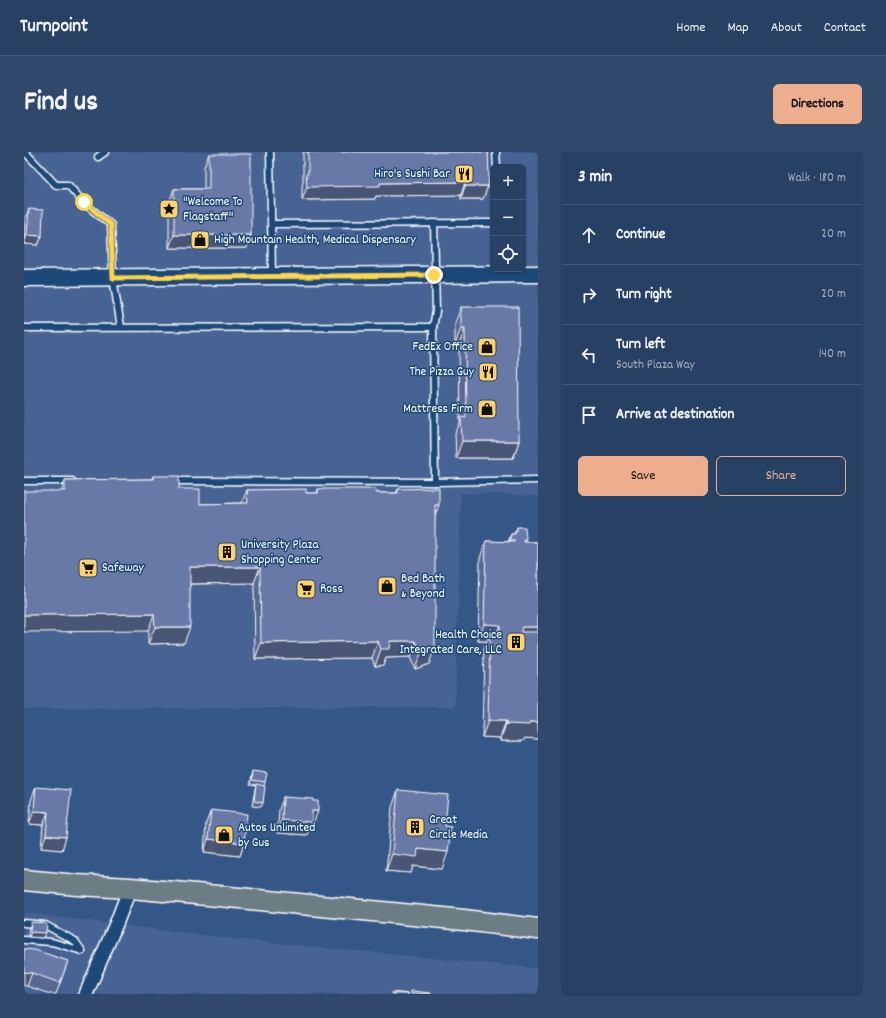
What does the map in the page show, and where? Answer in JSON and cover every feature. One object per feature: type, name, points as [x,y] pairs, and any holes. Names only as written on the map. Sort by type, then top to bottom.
[{"type":"main road","points":[[24,880],[130,888],[464,920],[538,929]]},
{"type":"street","points":[[24,278],[538,274]]},
{"type":"street","points":[[86,994],[130,888]]},
{"type":"lane","points":[[25,152],[56,185],[68,185],[84,202],[111,225],[113,278],[120,327]]},
{"type":"lane","points":[[98,157],[105,152]]},
{"type":"lane","points":[[270,152],[272,277]]},
{"type":"lane","points":[[496,152],[497,164]]},
{"type":"lane","points":[[434,223],[436,311],[433,327],[436,482]]},
{"type":"lane","points":[[272,224],[490,223]]},
{"type":"lane","points":[[24,328],[433,327]]},
{"type":"lane","points":[[166,481],[436,482],[538,480]]},
{"type":"lane","points":[[24,481],[78,481]]},
{"type":"lane","points":[[24,923],[45,925],[75,942],[82,951],[52,942],[24,940]]},
{"type":"shaded area","points":[[24,152],[538,152],[538,496],[461,493],[455,707],[24,709]]},
{"type":"shaded area","points":[[24,913],[234,939],[534,968],[538,969],[538,994],[24,994]]},
{"type":"building","points":[[308,152],[488,152],[488,186],[465,186],[465,182],[380,183],[380,186],[307,187],[306,174],[308,174]]},
{"type":"building","points":[[209,154],[251,154],[251,235],[174,235],[174,189],[209,189]]},
{"type":"building","points":[[29,209],[43,210],[42,236],[27,235]]},
{"type":"building","points":[[461,307],[518,307],[519,441],[462,441],[461,417],[466,418],[465,328],[461,328]]},
{"type":"building","name":"University Plaza Shopping Center","points":[[153,476],[179,476],[179,489],[200,489],[200,504],[248,503],[247,490],[306,489],[306,493],[318,493],[318,489],[376,489],[376,493],[398,493],[398,489],[439,488],[439,505],[435,505],[435,647],[421,653],[416,641],[390,641],[389,649],[381,649],[378,641],[261,643],[260,567],[190,567],[190,627],[155,627],[154,614],[24,615],[24,491],[65,491],[65,480],[153,479]]},
{"type":"building","name":"Health Choice Integrated Care, LLC","points":[[517,527],[525,527],[526,539],[524,539],[524,542],[538,542],[538,627],[522,627],[521,632],[538,632],[538,722],[530,722],[529,725],[506,724],[506,721],[488,721],[490,631],[500,631],[500,625],[484,624],[486,541],[514,542],[514,540],[510,540],[511,534],[515,534]]},
{"type":"building","points":[[253,771],[267,773],[265,782],[252,780]]},
{"type":"building","points":[[256,784],[265,786],[263,803],[254,801]]},
{"type":"building","points":[[36,787],[71,790],[66,837],[46,835],[48,812],[34,811]]},
{"type":"building","name":"Great Circle Media","points":[[398,790],[448,795],[445,826],[451,827],[448,852],[418,849],[417,857],[392,854]]},
{"type":"building","points":[[283,797],[313,799],[313,801],[318,801],[318,811],[312,811],[312,822],[282,820]]},
{"type":"building","points":[[211,810],[247,814],[244,843],[208,839]]},
{"type":"building","points":[[32,922],[45,923],[47,925],[46,932],[31,932]]},
{"type":"building","points":[[24,949],[35,950],[68,961],[60,983],[32,973],[24,972]]},
{"type":"building","points":[[411,991],[431,993],[431,994],[411,994]]},
{"type":"building","points":[[392,992],[409,994],[392,994]]},
{"type":"place","name":"Hiro's Sushi Bar","points":[[464,174]]},
{"type":"place","name":"\"Welcome To Flagstaff\"","points":[[169,209]]},
{"type":"place","name":"High Mountain Health, Medical Dispensary","points":[[200,240]]},
{"type":"place","name":"FedEx Office","points":[[487,347]]},
{"type":"place","name":"The Pizza Guy","points":[[488,372]]},
{"type":"place","name":"Mattress Firm","points":[[487,409]]},
{"type":"place","name":"University Plaza Shopping Center","points":[[227,552]]},
{"type":"place","name":"Safeway","points":[[88,568]]},
{"type":"place","name":"Bed Bath & Beyond","points":[[387,586]]},
{"type":"place","name":"Ross","points":[[306,589]]},
{"type":"place","name":"Health Choice Integrated Care, LLC","points":[[516,642]]},
{"type":"place","name":"Great Circle Media","points":[[415,827]]},
{"type":"place","name":"Autos Unlimited by Gus","points":[[224,835]]},
{"type":"route","points":[[84,202],[111,225],[113,278],[434,275]]}]
